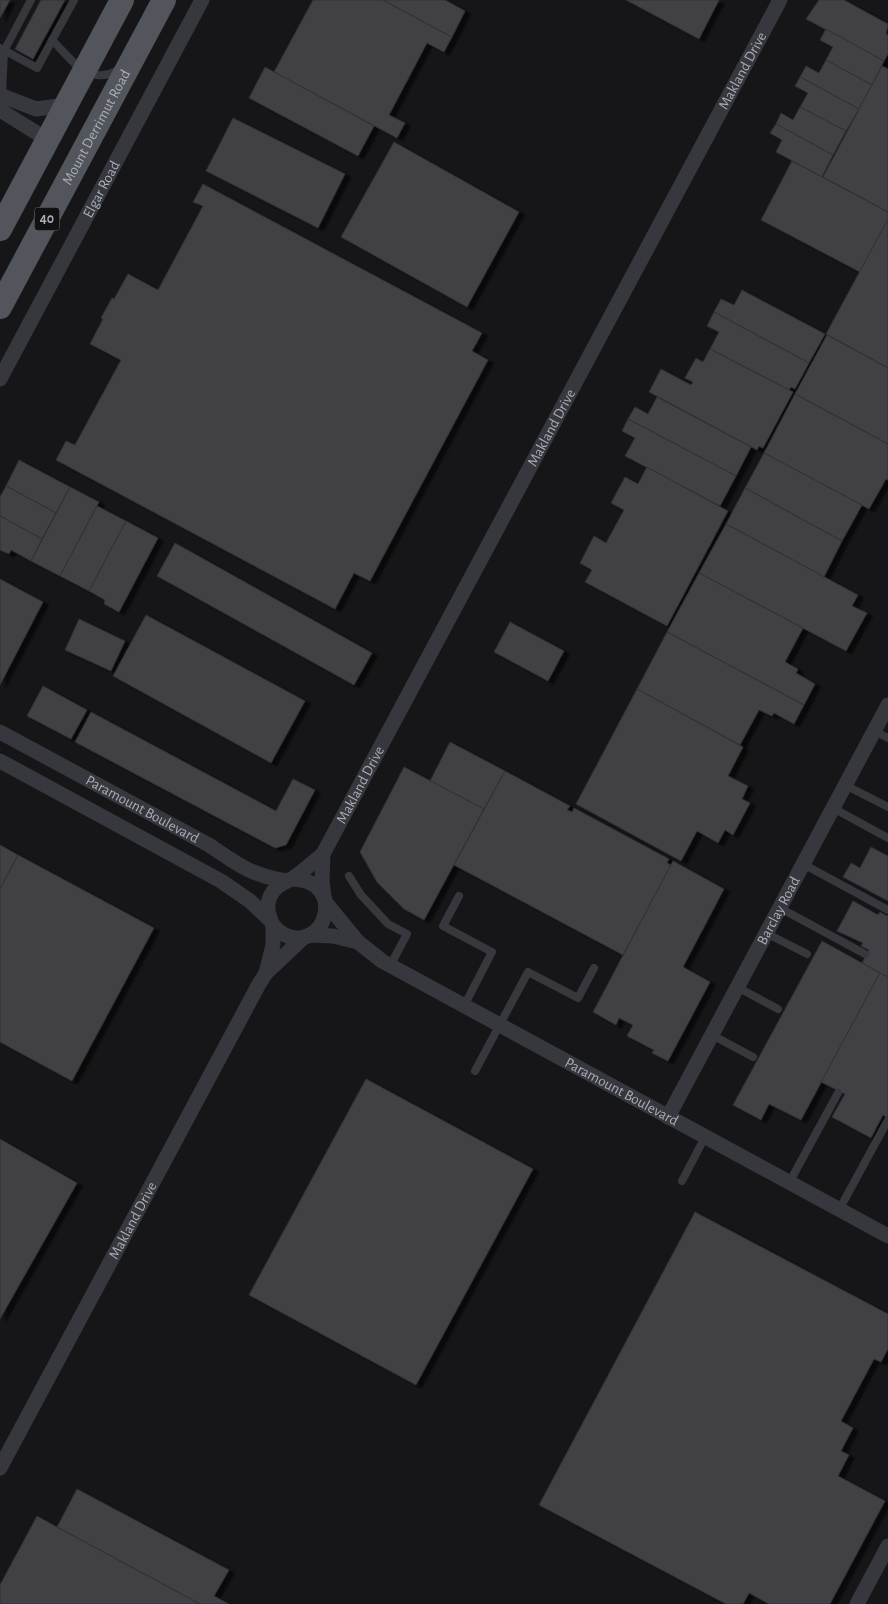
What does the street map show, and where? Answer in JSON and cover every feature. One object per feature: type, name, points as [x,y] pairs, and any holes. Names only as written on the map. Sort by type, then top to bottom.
[{"type":"main road","name":"40","points":[[0,229],[122,0]]},
{"type":"main road","name":"Mount Derrimut Road","points":[[0,307],[164,0]]},
{"type":"main road","points":[[48,140],[65,145],[75,142],[95,131]]},
{"type":"street","name":"Elgar Road","points":[[0,379],[202,0]]},
{"type":"street","name":"Makland Drive","points":[[289,880],[323,854],[780,0]]},
{"type":"street","points":[[1,101],[36,109],[66,105]]},
{"type":"street","points":[[1,101],[48,140]]},
{"type":"street","name":"Barclay Road","points":[[668,1117],[888,705]]},
{"type":"street","name":"Paramount Boulevard","points":[[0,732],[209,845],[242,867],[262,876],[289,880]]},
{"type":"street","name":"Paramount Boulevard","points":[[0,761],[221,881],[250,901],[271,923]]},
{"type":"street","name":"Makland Drive","points":[[323,854],[322,881],[325,899]]},
{"type":"street","points":[[302,879],[311,882],[318,888],[325,899],[326,913],[323,922],[317,930],[306,936],[295,938],[287,936],[279,932],[271,923],[268,901],[272,892],[279,885],[289,880],[302,879]]},
{"type":"street","name":"Paramount Boulevard","points":[[325,899],[358,942],[390,966],[888,1236]]},
{"type":"street","name":"Makland Drive","points":[[266,974],[273,945],[271,923]]},
{"type":"street","name":"Makland Drive","points":[[0,1468],[252,996],[266,974],[306,936]]},
{"type":"street","name":"Paramount Boulevard","points":[[306,936],[333,936],[358,942]]},
{"type":"street","points":[[857,1604],[888,1546]]},
{"type":"lane","points":[[1,101],[2,49],[31,0]]},
{"type":"lane","points":[[2,49],[37,68],[74,0]]},
{"type":"lane","points":[[101,39],[112,0]]},
{"type":"lane","points":[[52,40],[84,72],[95,76],[112,74],[131,63]]},
{"type":"lane","points":[[874,731],[888,738]]},
{"type":"lane","points":[[845,785],[888,807]]},
{"type":"lane","points":[[833,808],[888,838]]},
{"type":"lane","points":[[803,864],[888,910]]},
{"type":"lane","points":[[349,876],[361,895],[388,924],[407,934],[390,966]]},
{"type":"lane","points":[[459,896],[442,926],[492,952],[464,1006]]},
{"type":"lane","points":[[780,908],[865,954]]},
{"type":"lane","points":[[766,933],[807,954]]},
{"type":"lane","points":[[475,1071],[528,972],[578,998],[594,968]]},
{"type":"lane","points":[[738,987],[778,1008]]},
{"type":"lane","points":[[712,1035],[753,1057]]},
{"type":"lane","points":[[789,1183],[838,1093]]},
{"type":"lane","points":[[839,1210],[888,1120]]},
{"type":"lane","points":[[682,1181],[705,1137]]},
{"type":"building","points":[[0,0],[10,0],[0,18]]},
{"type":"building","points":[[41,0],[65,0],[33,59],[15,49]]},
{"type":"building","points":[[313,0],[383,0],[452,37],[444,52],[427,43],[389,115],[405,123],[397,138],[274,72]]},
{"type":"building","points":[[383,0],[445,0],[465,11],[452,37]]},
{"type":"building","points":[[626,0],[719,0],[699,39]]},
{"type":"building","points":[[819,0],[844,0],[888,24],[886,34],[888,35],[888,54],[884,61],[806,19]]},
{"type":"building","points":[[826,29],[884,61],[872,85],[826,60],[833,47],[820,40]]},
{"type":"building","points":[[826,60],[872,85],[859,109],[800,77],[806,66],[819,73]]},
{"type":"building","points":[[882,66],[888,69],[888,212],[823,177]]},
{"type":"building","points":[[265,67],[374,126],[358,156],[249,98]]},
{"type":"building","points":[[800,77],[859,109],[846,131],[800,107],[808,93],[795,86]]},
{"type":"building","points":[[800,107],[846,131],[833,155],[776,124],[781,113],[793,120]]},
{"type":"building","points":[[233,118],[345,174],[318,228],[206,171]]},
{"type":"building","points":[[776,124],[833,155],[822,177],[776,152],[782,140],[770,133]]},
{"type":"building","points":[[394,142],[519,212],[467,307],[341,237]]},
{"type":"building","points":[[792,161],[888,212],[888,220],[860,272],[761,220]]},
{"type":"building","points":[[203,184],[482,333],[472,351],[488,360],[370,581],[354,573],[335,609],[56,460],[66,441],[75,445],[121,360],[90,344],[103,319],[101,318],[128,274],[158,290],[203,206],[193,202]]},
{"type":"building","points":[[888,222],[888,368],[826,334]]},
{"type":"building","points":[[742,290],[825,334],[809,363],[714,312],[721,299],[734,305]]},
{"type":"building","points":[[714,312],[809,363],[795,389],[791,387],[789,390],[710,349],[719,332],[707,326]]},
{"type":"building","points":[[827,335],[888,368],[888,444],[795,394]]},
{"type":"building","points":[[710,349],[793,392],[763,448],[759,446],[757,450],[649,392],[661,369],[691,385],[693,382],[685,378],[696,358],[703,362]]},
{"type":"building","points":[[795,394],[888,444],[888,480],[886,479],[869,509],[764,453]]},
{"type":"building","points":[[657,397],[751,447],[736,476],[628,419],[635,407],[648,414]]},
{"type":"building","points":[[628,419],[736,476],[720,506],[625,456],[635,438],[622,431]]},
{"type":"building","points":[[764,453],[862,505],[842,541],[745,488]]},
{"type":"building","points":[[19,460],[70,487],[56,513],[6,486]]},
{"type":"building","points":[[647,467],[728,511],[667,626],[585,582],[592,570],[580,563],[594,536],[606,543],[624,510],[611,503],[625,477],[638,484]]},
{"type":"building","points":[[6,486],[56,513],[42,539],[0,516],[0,497]]},
{"type":"building","points":[[70,487],[99,502],[60,576],[31,561]]},
{"type":"building","points":[[745,488],[842,541],[824,577],[726,524]]},
{"type":"building","points":[[97,506],[126,521],[89,591],[60,576]]},
{"type":"building","points":[[0,516],[42,539],[31,561],[11,550],[9,554],[0,550]]},
{"type":"building","points":[[126,521],[158,538],[119,612],[104,604],[105,600],[89,591]]},
{"type":"building","points":[[726,524],[858,595],[852,606],[867,613],[846,651],[699,573]]},
{"type":"building","points":[[175,543],[372,653],[354,685],[157,576]]},
{"type":"building","points":[[699,573],[803,628],[785,662],[798,669],[796,673],[815,684],[804,705],[667,632]]},
{"type":"building","points":[[0,579],[43,602],[0,685]]},
{"type":"building","points":[[146,615],[305,701],[271,763],[113,676]]},
{"type":"building","points":[[79,619],[125,641],[111,671],[65,650]]},
{"type":"building","points":[[510,622],[564,651],[548,681],[494,652]]},
{"type":"building","points":[[667,632],[804,705],[794,724],[774,713],[772,716],[759,710],[740,745],[637,689]]},
{"type":"building","points":[[43,686],[87,710],[71,739],[27,716]]},
{"type":"building","points":[[637,689],[743,747],[728,776],[748,786],[742,799],[750,803],[733,835],[725,830],[718,843],[697,831],[681,861],[576,804]]},
{"type":"building","points":[[91,712],[276,811],[293,779],[315,790],[286,845],[275,848],[75,742]]},
{"type":"building","points":[[450,742],[505,771],[484,809],[430,781]]},
{"type":"building","points":[[404,767],[484,809],[424,920],[404,909],[377,882],[360,852]]},
{"type":"building","points":[[505,771],[570,806],[567,810],[572,812],[574,808],[669,859],[667,863],[671,865],[623,955],[454,865]]},
{"type":"building","points":[[0,845],[18,855],[0,889]]},
{"type":"building","points":[[871,847],[888,856],[888,901],[843,877],[851,863],[860,868]]},
{"type":"building","points":[[18,855],[154,928],[72,1081],[0,1042],[0,889]]},
{"type":"building","points":[[673,861],[724,889],[683,967],[710,982],[668,1061],[652,1053],[654,1050],[627,1036],[633,1025],[619,1018],[616,1025],[593,1012]]},
{"type":"building","points":[[853,901],[878,915],[880,912],[888,915],[888,977],[862,963],[869,950],[861,946],[863,943],[837,931]]},
{"type":"building","points":[[822,941],[880,973],[801,1120],[769,1104],[761,1120],[733,1105]]},
{"type":"building","points":[[880,973],[888,977],[888,1118],[883,1115],[871,1138],[832,1117],[845,1094],[821,1082]]},
{"type":"building","points":[[366,1079],[533,1169],[416,1385],[249,1295]]},
{"type":"building","points":[[0,1139],[77,1183],[0,1319]]},
{"type":"building","points":[[695,1212],[888,1314],[888,1349],[881,1362],[874,1359],[841,1421],[853,1428],[841,1451],[849,1455],[838,1476],[885,1501],[830,1604],[769,1604],[749,1593],[743,1604],[726,1604],[539,1505]]},
{"type":"building","points":[[77,1489],[229,1570],[214,1596],[229,1604],[200,1604],[57,1527]]},
{"type":"building","points":[[37,1516],[200,1604],[0,1604],[0,1585]]}]
